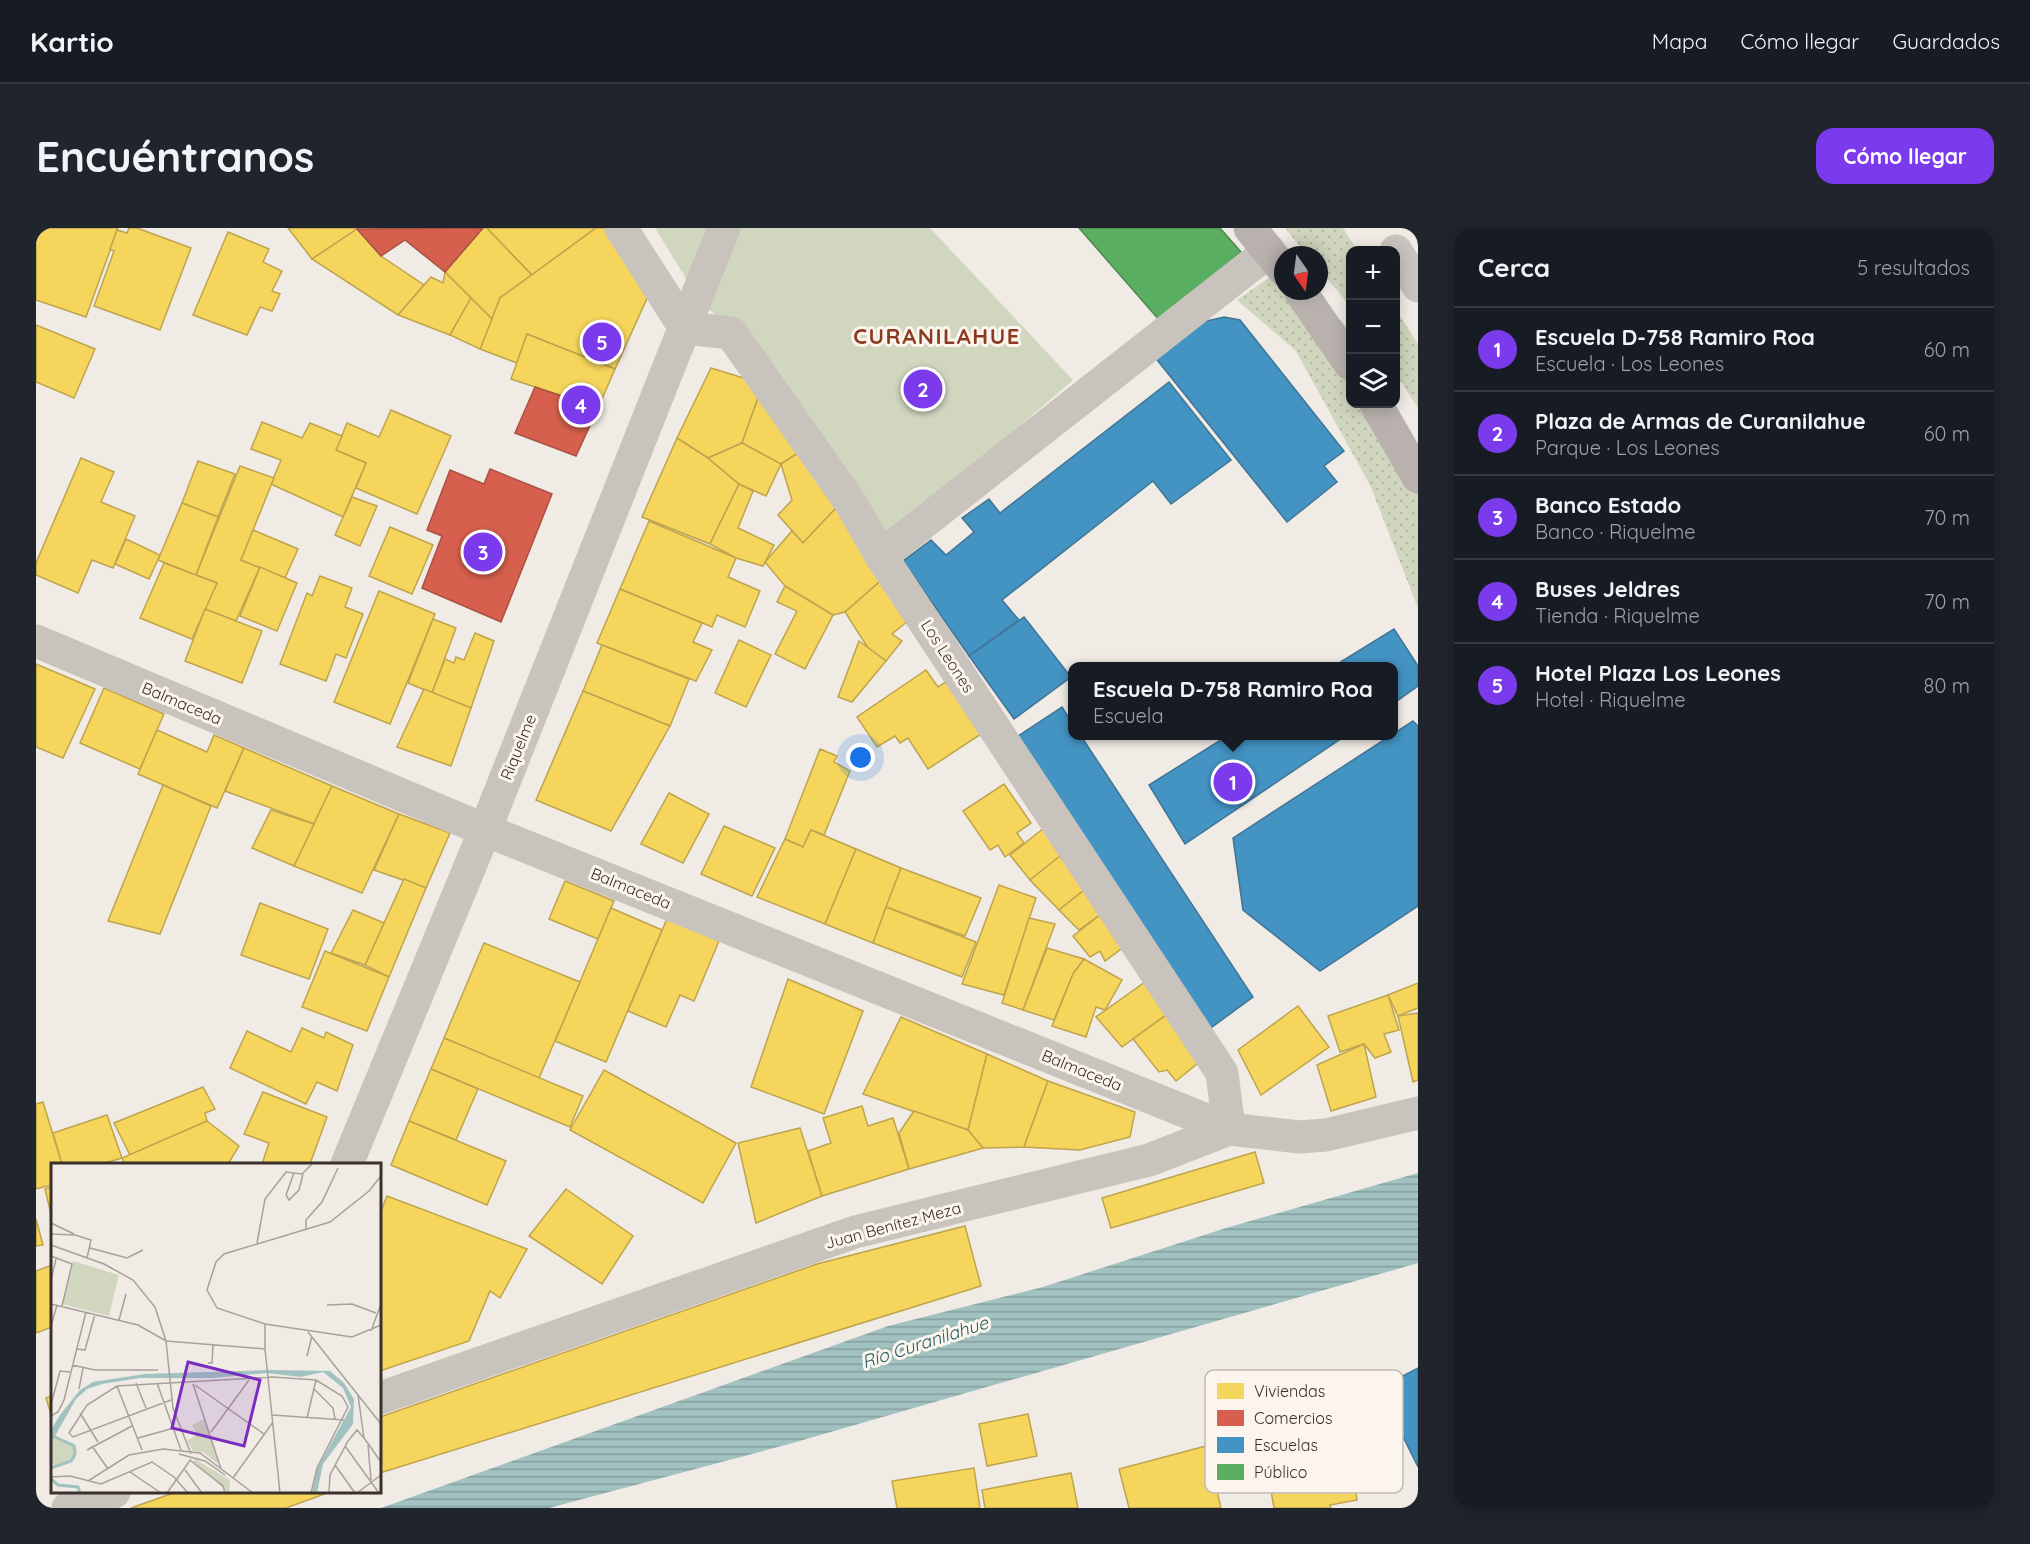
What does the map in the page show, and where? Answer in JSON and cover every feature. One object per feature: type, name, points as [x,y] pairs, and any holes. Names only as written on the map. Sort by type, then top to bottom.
[{"type":"main road","points":[[1306,300],[1346,358]]},
{"type":"main road","points":[[1378,408],[1418,477]]},
{"type":"street","points":[[621,228],[685,328]]},
{"type":"street","name":"Riquelme","points":[[347,1163],[485,830],[724,228]]},
{"type":"street","points":[[1389,238],[1418,286]]},
{"type":"street","points":[[881,556],[1267,249]]},
{"type":"street","name":"Los Leones","points":[[685,328],[731,333],[850,502],[881,556],[1222,1073],[1229,1129]]},
{"type":"street","name":"Balmaceda","points":[[36,641],[485,830],[1229,1129]]},
{"type":"street","name":"Juan Benítez Meza","points":[[381,1398],[855,1232],[1138,1163],[1229,1129],[1299,1137],[1326,1135],[1418,1113]]},
{"type":"street","points":[[68,1508],[109,1493]]},
{"type":"green space","points":[[655,228],[930,228],[1073,380],[880,546],[747,340],[702,304]]},
{"type":"green space","points":[[1285,228],[1343,228],[1354,246],[1346,246],[1346,301],[1328,280],[1328,246],[1300,246]]},
{"type":"green space","points":[[1274,274],[1274,300],[1320,300],[1345,325],[1346,408],[1390,408],[1418,458],[1418,608],[1370,485],[1296,351],[1237,300]]},
{"type":"green space","points":[[1400,316],[1418,344],[1418,408],[1400,380]]},
{"type":"water","name":"Río Curanilahue","points":[[1418,1173],[1418,1263],[789,1444],[549,1508],[381,1508],[888,1326],[1043,1287],[1226,1228]]},
{"type":"building: Viviendas","points":[[36,228],[118,228],[86,317],[36,300]]},
{"type":"building: Viviendas","points":[[129,228],[137,228],[191,248],[160,330],[94,306],[114,251],[110,249],[117,230],[127,233]]},
{"type":"building: Viviendas","points":[[288,228],[359,228],[312,259]]},
{"type":"building: Viviendas","points":[[483,228],[487,228],[532,275],[500,298],[492,319],[445,272]]},
{"type":"building: Viviendas","points":[[487,228],[596,228],[532,275]]},
{"type":"building: Viviendas","points":[[596,228],[605,228],[649,294],[615,369],[527,334],[517,363],[480,349],[500,298]]},
{"type":"building: Viviendas","points":[[357,229],[381,256],[424,285],[398,315],[312,259]]},
{"type":"building: Viviendas","points":[[228,232],[269,249],[263,262],[282,271],[272,291],[280,294],[272,311],[260,307],[247,335],[193,315]]},
{"type":"building: Viviendas","points":[[445,272],[471,298],[450,335],[398,315],[431,277],[443,283]]},
{"type":"building: Viviendas","points":[[471,298],[492,319],[480,349],[450,335]]},
{"type":"building: Viviendas","points":[[36,325],[95,349],[74,398],[36,382]]},
{"type":"building: Viviendas","points":[[527,334],[615,369],[598,408],[511,379]]},
{"type":"building: Viviendas","points":[[711,368],[763,384],[742,443],[708,458],[677,438]]},
{"type":"building: Viviendas","points":[[763,384],[804,449],[781,464],[742,443]]},
{"type":"building: Viviendas","points":[[391,410],[451,436],[417,514],[356,488],[366,463],[336,450],[347,423],[379,437]]},
{"type":"building: Viviendas","points":[[262,422],[302,438],[310,423],[342,436],[336,450],[366,463],[343,517],[271,484],[281,460],[251,449]]},
{"type":"building: Viviendas","points":[[677,438],[708,458],[739,484],[710,544],[642,517]]},
{"type":"building: Viviendas","points":[[742,443],[781,464],[766,496],[739,484],[708,458]]},
{"type":"building: Viviendas","points":[[804,449],[836,508],[803,543],[778,515],[792,500],[781,464]]},
{"type":"building: Viviendas","points":[[81,458],[114,472],[101,502],[135,516],[113,568],[92,560],[78,593],[36,575],[36,563]]},
{"type":"building: Viviendas","points":[[198,461],[235,474],[218,517],[182,503]]},
{"type":"building: Viviendas","points":[[240,466],[274,478],[241,560],[260,567],[236,621],[205,609],[217,583],[196,575]]},
{"type":"building: Viviendas","points":[[739,484],[753,491],[738,528],[774,545],[763,566],[736,558],[710,544]]},
{"type":"building: Viviendas","points":[[352,497],[377,506],[360,546],[335,535]]},
{"type":"building: Viviendas","points":[[182,503],[218,517],[196,575],[158,560]]},
{"type":"building: Viviendas","points":[[836,508],[884,578],[845,612],[833,615],[785,586],[765,562],[792,531],[803,543]]},
{"type":"building: Viviendas","points":[[649,521],[736,558],[728,577],[760,591],[745,627],[717,615],[712,627],[620,589]]},
{"type":"building: Viviendas","points":[[390,527],[433,545],[412,594],[369,576]]},
{"type":"building: Viviendas","points":[[253,530],[298,549],[285,578],[241,560]]},
{"type":"building: Viviendas","points":[[126,539],[160,555],[149,579],[115,564]]},
{"type":"building: Viviendas","points":[[164,563],[217,583],[192,639],[140,618]]},
{"type":"building: Viviendas","points":[[260,567],[297,583],[277,631],[240,616]]},
{"type":"building: Viviendas","points":[[320,576],[352,588],[345,607],[363,614],[346,658],[336,654],[326,681],[280,664],[307,593],[312,596]]},
{"type":"building: Viviendas","points":[[884,578],[914,616],[892,634],[902,641],[886,661],[868,648],[845,612]]},
{"type":"building: Viviendas","points":[[785,586],[833,615],[805,669],[775,654],[797,611],[777,602]]},
{"type":"building: Viviendas","points":[[620,589],[702,623],[693,642],[712,650],[696,681],[597,643]]},
{"type":"building: Viviendas","points":[[379,591],[435,614],[390,724],[334,702]]},
{"type":"building: Viviendas","points":[[205,609],[262,631],[242,683],[185,661]]},
{"type":"building: Viviendas","points":[[433,619],[456,628],[432,693],[408,683]]},
{"type":"building: Viviendas","points":[[475,633],[494,641],[471,708],[432,693],[445,659],[454,663],[456,657],[464,660]]},
{"type":"building: Viviendas","points":[[739,640],[771,655],[746,707],[715,693]]},
{"type":"building: Viviendas","points":[[859,641],[886,661],[852,702],[838,697]]},
{"type":"building: Viviendas","points":[[602,645],[689,679],[670,726],[583,691]]},
{"type":"building: Viviendas","points":[[36,664],[95,689],[63,758],[36,747]]},
{"type":"building: Viviendas","points":[[926,670],[938,687],[949,680],[984,732],[928,769],[908,738],[900,743],[895,736],[877,747],[857,717]]},
{"type":"building: Viviendas","points":[[104,688],[164,714],[140,769],[80,743]]},
{"type":"building: Viviendas","points":[[424,689],[471,708],[451,766],[397,747]]},
{"type":"building: Viviendas","points":[[583,691],[670,726],[611,831],[536,800]]},
{"type":"building: Viviendas","points":[[157,730],[207,752],[214,735],[244,748],[217,808],[138,774]]},
{"type":"building: Viviendas","points":[[244,748],[332,786],[314,824],[225,791]]},
{"type":"building: Viviendas","points":[[820,749],[837,756],[834,762],[850,771],[824,835],[811,830],[803,847],[785,839]]},
{"type":"building: Viviendas","points":[[1004,784],[1031,823],[1017,833],[1024,843],[1005,857],[998,845],[990,850],[963,811]]},
{"type":"building: Viviendas","points":[[163,785],[211,806],[160,934],[108,921]]},
{"type":"building: Viviendas","points":[[332,786],[399,814],[362,893],[294,866]]},
{"type":"building: Viviendas","points":[[669,793],[709,814],[683,863],[641,844]]},
{"type":"building: Viviendas","points":[[271,810],[314,824],[294,866],[252,848]]},
{"type":"building: Viviendas","points":[[399,814],[450,833],[426,888],[374,870]]},
{"type":"building: Viviendas","points":[[724,826],[775,848],[752,896],[701,874]]},
{"type":"building: Viviendas","points":[[1044,828],[1064,853],[1030,880],[1010,855]]},
{"type":"building: Viviendas","points":[[811,830],[856,849],[825,924],[757,897],[785,839],[803,847]]},
{"type":"building: Viviendas","points":[[856,849],[901,868],[873,943],[825,924]]},
{"type":"building: Viviendas","points":[[1060,856],[1085,889],[1059,910],[1030,880]]},
{"type":"building: Viviendas","points":[[901,868],[981,898],[965,936],[886,907]]},
{"type":"building: Viviendas","points":[[404,879],[426,888],[389,977],[365,965]]},
{"type":"building: Viviendas","points":[[565,881],[614,901],[598,939],[549,919]]},
{"type":"building: Viviendas","points":[[999,885],[1036,898],[1004,995],[962,984]]},
{"type":"building: Viviendas","points":[[1088,887],[1105,911],[1079,930],[1059,910]]},
{"type":"building: Viviendas","points":[[260,903],[328,929],[309,979],[241,955]]},
{"type":"building: Viviendas","points":[[886,907],[976,942],[962,977],[873,943]]},
{"type":"building: Viviendas","points":[[611,908],[662,930],[606,1062],[555,1041]]},
{"type":"building: Viviendas","points":[[353,910],[384,923],[365,965],[331,953]]},
{"type":"building: Viviendas","points":[[1105,911],[1129,943],[1105,961],[1100,951],[1090,957],[1073,936]]},
{"type":"building: Viviendas","points":[[669,914],[721,936],[694,1001],[680,995],[666,1027],[628,1011]]},
{"type":"building: Viviendas","points":[[1029,918],[1055,924],[1023,1010],[1002,1003]]},
{"type":"building: Viviendas","points":[[484,943],[580,982],[539,1078],[444,1038]]},
{"type":"building: Viviendas","points":[[1047,948],[1084,959],[1073,974],[1054,1020],[1023,1010]]},
{"type":"building: Viviendas","points":[[325,951],[389,977],[367,1031],[302,1007]]},
{"type":"building: Viviendas","points":[[1084,959],[1122,980],[1105,1010],[1096,1007],[1086,1037],[1052,1026],[1073,974]]},
{"type":"building: Viviendas","points":[[1152,977],[1174,1009],[1122,1047],[1096,1017]]},
{"type":"building: Viviendas","points":[[788,979],[863,1011],[824,1114],[751,1087]]},
{"type":"building: Viviendas","points":[[1418,983],[1418,1008],[1398,1016],[1388,995]]},
{"type":"building: Viviendas","points":[[1388,995],[1399,1030],[1384,1034],[1391,1052],[1375,1058],[1364,1044],[1340,1052],[1328,1016]]},
{"type":"building: Viviendas","points":[[1298,1006],[1329,1047],[1261,1095],[1238,1050]]},
{"type":"building: Viviendas","points":[[1169,1013],[1203,1059],[1176,1081],[1167,1070],[1159,1072],[1133,1039]]},
{"type":"building: Viviendas","points":[[1418,1013],[1418,1080],[1413,1082],[1398,1016]]},
{"type":"building: Viviendas","points":[[901,1017],[987,1054],[968,1130],[863,1094]]},
{"type":"building: Viviendas","points":[[302,1028],[324,1038],[326,1032],[353,1045],[337,1091],[317,1082],[306,1104],[230,1068],[247,1031],[291,1052]]},
{"type":"building: Viviendas","points":[[444,1038],[583,1096],[570,1127],[431,1069]]},
{"type":"building: Viviendas","points":[[1364,1044],[1376,1097],[1331,1111],[1317,1065]]},
{"type":"building: Viviendas","points":[[987,1054],[1048,1081],[1024,1147],[983,1148],[968,1130]]},
{"type":"building: Viviendas","points":[[431,1069],[478,1089],[456,1140],[409,1121]]},
{"type":"building: Viviendas","points":[[604,1070],[736,1143],[703,1203],[570,1130]]},
{"type":"building: Viviendas","points":[[1048,1081],[1135,1112],[1130,1137],[1080,1150],[1024,1147]]},
{"type":"building: Viviendas","points":[[203,1087],[215,1109],[205,1113],[207,1121],[130,1155],[114,1123]]},
{"type":"building: Viviendas","points":[[263,1092],[327,1117],[310,1163],[262,1163],[269,1143],[244,1134]]},
{"type":"building: Viviendas","points":[[43,1102],[62,1163],[51,1163],[51,1185],[36,1189],[36,1104]]},
{"type":"building: Viviendas","points":[[862,1106],[868,1126],[893,1118],[909,1169],[822,1196],[808,1151],[831,1143],[823,1118]]},
{"type":"building: Viviendas","points":[[914,1111],[968,1130],[983,1148],[909,1169],[899,1133]]},
{"type":"building: Viviendas","points":[[107,1115],[122,1158],[104,1163],[62,1163],[53,1133]]},
{"type":"building: Viviendas","points":[[207,1121],[239,1146],[229,1163],[124,1163],[122,1158]]},
{"type":"building: Viviendas","points":[[409,1121],[506,1161],[487,1205],[391,1165]]},
{"type":"building: Viviendas","points":[[800,1128],[822,1196],[756,1223],[738,1143]]},
{"type":"building: Viviendas","points":[[1255,1152],[1264,1183],[1111,1228],[1102,1198]]},
{"type":"building: Viviendas","points":[[51,1187],[51,1214],[45,1189]]},
{"type":"building: Viviendas","points":[[566,1189],[633,1236],[602,1284],[529,1236]]},
{"type":"building: Viviendas","points":[[387,1196],[527,1249],[500,1298],[490,1291],[469,1341],[381,1371],[381,1211]]},
{"type":"building: Viviendas","points":[[36,1219],[43,1245],[36,1246]]},
{"type":"building: Viviendas","points":[[965,1226],[981,1286],[381,1473],[381,1417],[817,1264]]},
{"type":"building: Viviendas","points":[[51,1265],[51,1327],[36,1333],[36,1271]]},
{"type":"building: Viviendas","points":[[51,1396],[51,1415],[46,1398]]},
{"type":"building: Viviendas","points":[[1028,1414],[1037,1456],[987,1466],[979,1424]]},
{"type":"building: Viviendas","points":[[1205,1446],[1205,1493],[1217,1493],[1221,1508],[1129,1508],[1119,1469]]},
{"type":"building: Viviendas","points":[[974,1468],[980,1508],[897,1508],[892,1481]]},
{"type":"building: Viviendas","points":[[1071,1473],[1078,1508],[985,1508],[982,1490]]},
{"type":"building: Viviendas","points":[[173,1493],[327,1493],[286,1508],[131,1508]]},
{"type":"building: Viviendas","points":[[1271,1493],[1356,1493],[1357,1500],[1330,1505],[1331,1508],[1274,1508]]},
{"type":"building: Comercios","points":[[483,228],[445,272],[405,240],[381,256],[357,229]]},
{"type":"building: Comercios","points":[[535,387],[598,408],[576,456],[515,433]]},
{"type":"building: Comercios","points":[[490,469],[552,494],[501,622],[422,588],[442,536],[427,530],[450,470],[484,484]]},
{"type":"building: Escuelas","points":[[1224,317],[1240,320],[1344,451],[1324,466],[1337,482],[1287,522],[1154,356],[1194,324]]},
{"type":"building: Escuelas","points":[[1169,382],[1231,460],[1171,504],[1153,481],[1002,600],[1019,620],[969,656],[903,561],[931,540],[946,555],[974,532],[962,518],[989,499],[1000,513]]},
{"type":"building: Escuelas","points":[[1024,617],[1068,673],[1068,679],[1014,719],[969,656]]},
{"type":"building: Escuelas","points":[[1394,629],[1418,666],[1418,686],[1398,700],[1398,662],[1340,662]]},
{"type":"building: Escuelas","points":[[1062,707],[1068,717],[1068,740],[1084,740],[1253,997],[1204,1033],[1012,740]]},
{"type":"building: Escuelas","points":[[1413,721],[1418,726],[1418,906],[1320,971],[1243,910],[1233,838],[1384,740],[1398,740],[1398,731]]},
{"type":"building: Escuelas","points":[[1221,740],[1339,740],[1185,844],[1149,785]]},
{"type":"building: Escuelas","points":[[1418,1368],[1418,1467],[1403,1437],[1403,1376]]},
{"type":"building: Público","points":[[1079,228],[1220,228],[1241,252],[1160,321]]},
{"type":"place","name":"Hotel Plaza Los Leones","points":[[602,342]]},
{"type":"place","name":"Plaza de Armas de Curanilahue","points":[[923,389]]},
{"type":"place","name":"Buses Jeldres","points":[[581,405]]},
{"type":"place","name":"Banco Estado","points":[[483,552]]},
{"type":"place","name":"Escuela D-758 Ramiro Roa","points":[[1233,782]]},
{"type":"district","name":"CURANILAHUE","points":[[937,336]]}]
